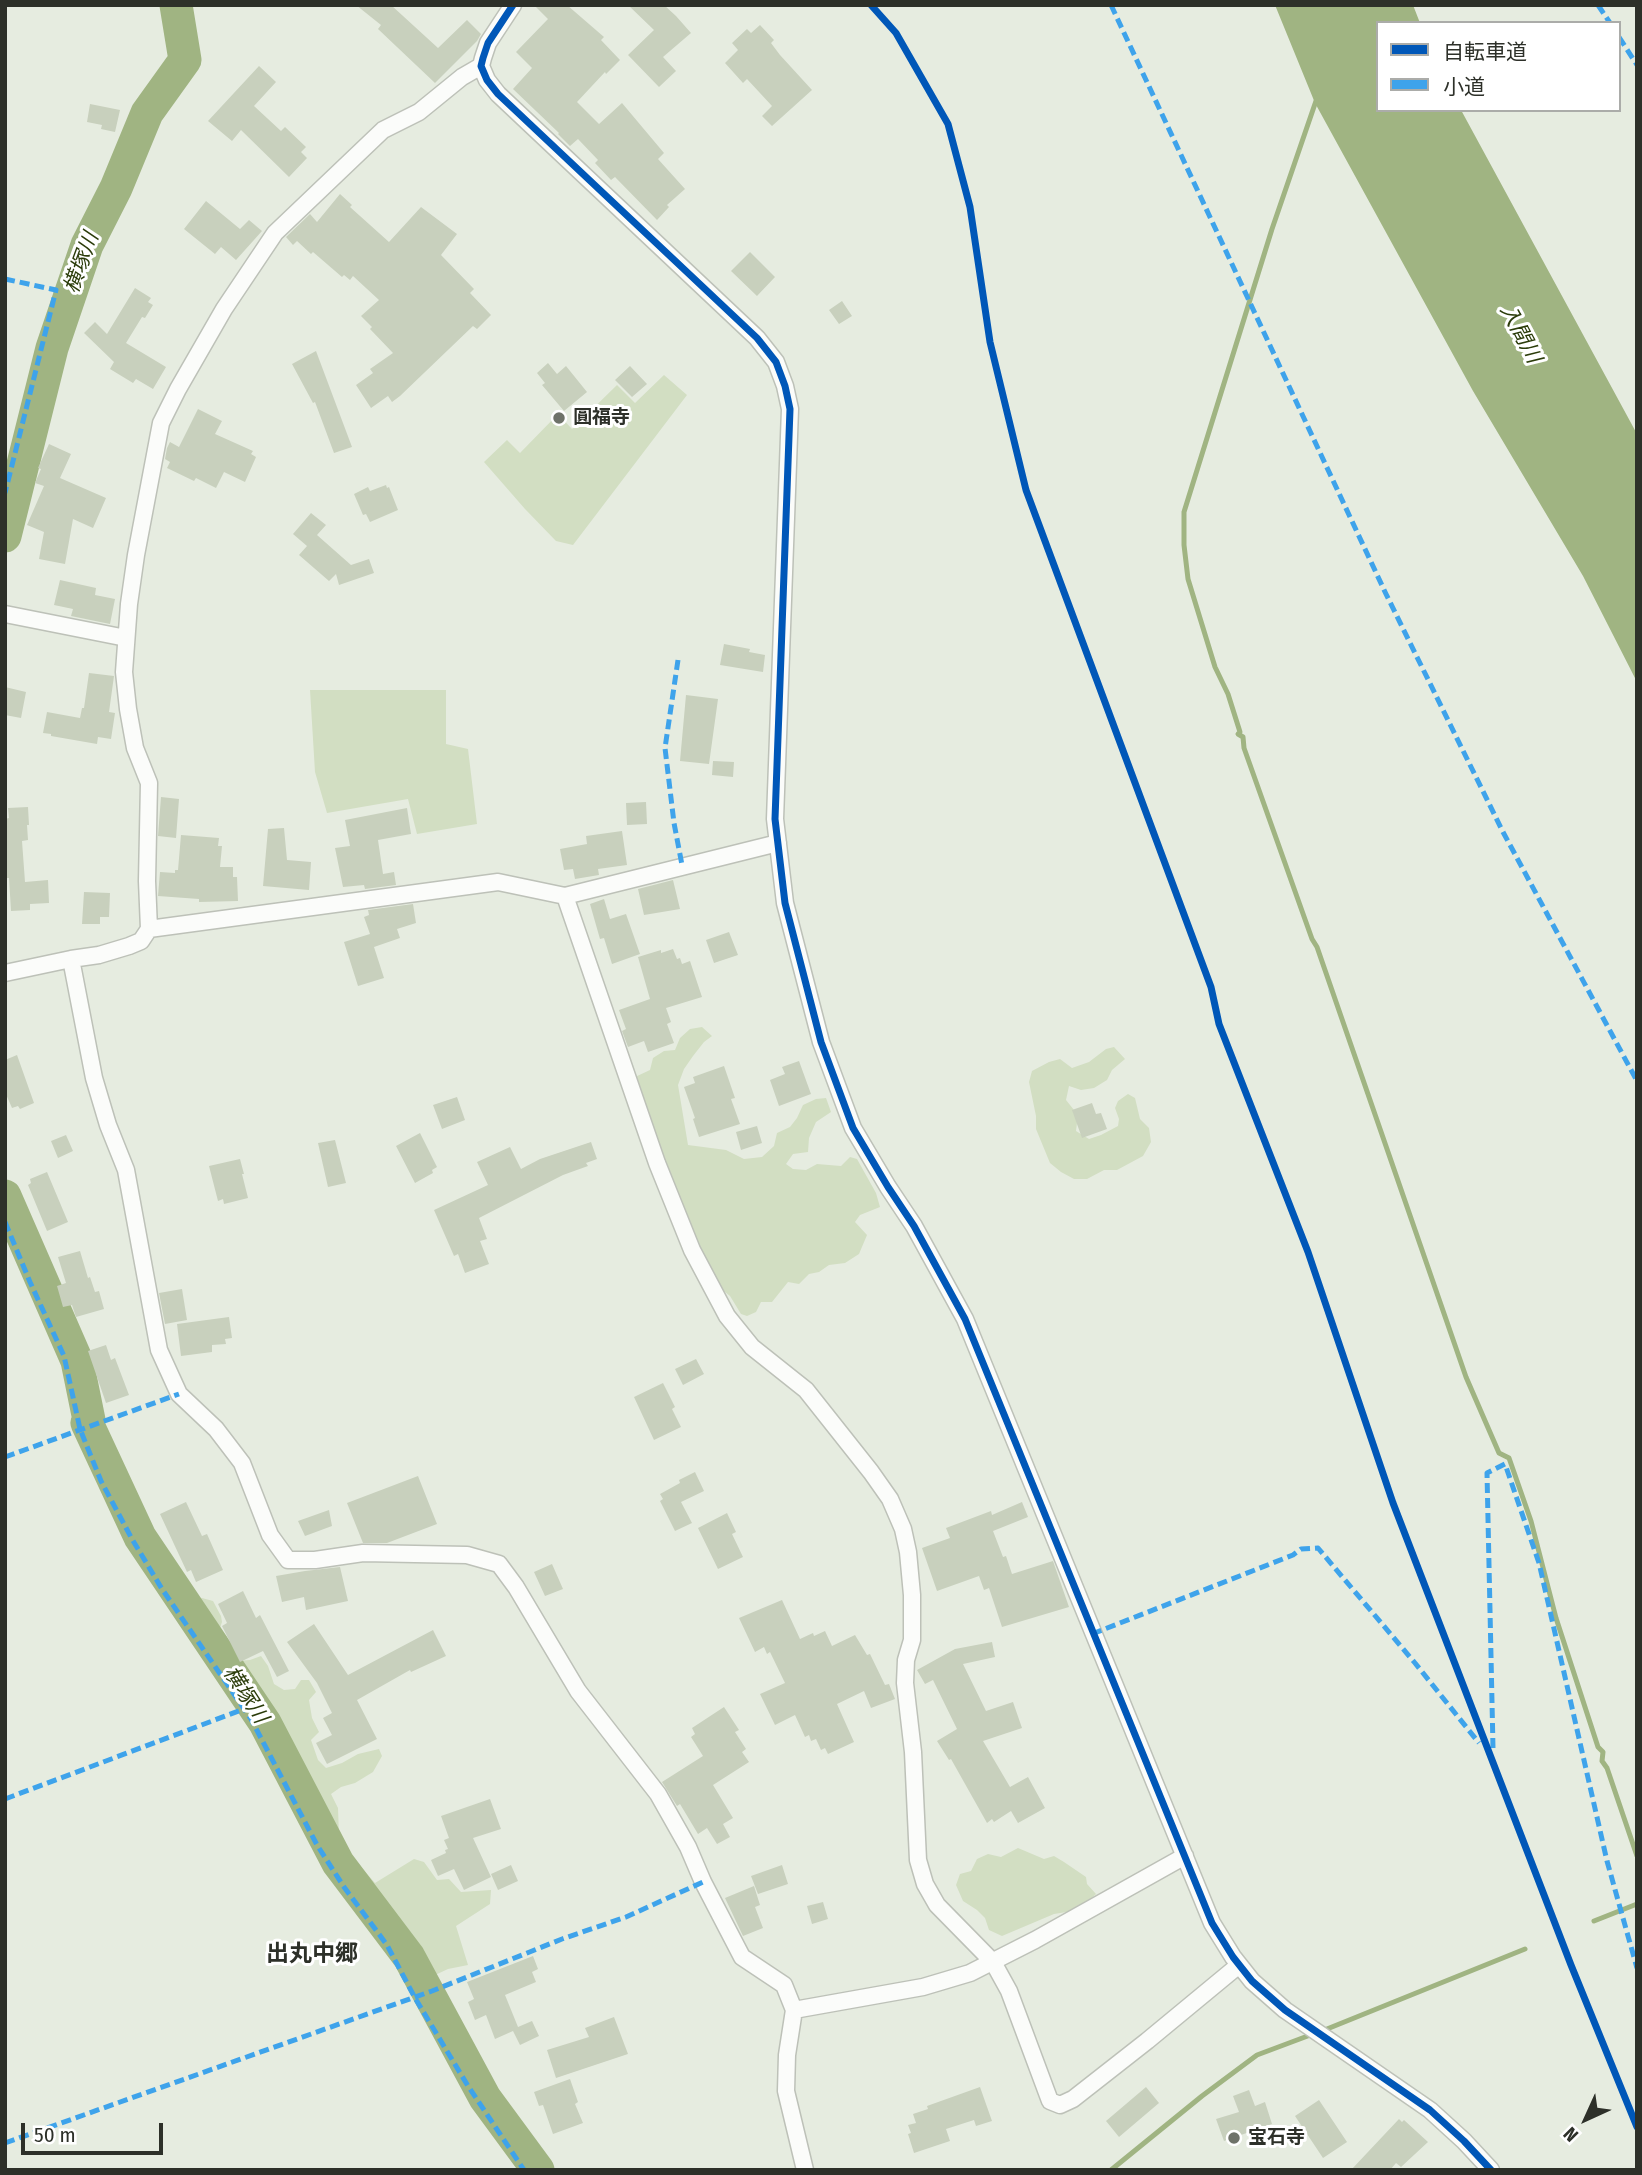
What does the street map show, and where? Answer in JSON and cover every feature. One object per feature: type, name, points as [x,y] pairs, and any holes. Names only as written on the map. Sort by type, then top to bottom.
[{"type":"street","points":[[513,5],[488,43],[481,66],[487,80],[498,94],[757,338],[776,362],[785,386],[790,409],[775,819],[785,903],[807,992],[821,1042],[853,1128],[914,1226],[965,1319],[1212,1923],[1252,1982],[1286,2010],[1430,2110],[1491,2170]]},
{"type":"street","points":[[5,973],[99,955],[129,946],[141,941],[149,929],[149,783],[135,748],[124,672],[136,555],[161,423],[177,390],[224,309],[275,233],[383,130],[418,112],[462,77],[481,66]]},
{"type":"street","points":[[5,614],[126,638]]},
{"type":"street","points":[[149,929],[498,882],[565,895],[778,843]]},
{"type":"street","points":[[565,895],[657,1163],[692,1250],[727,1316],[752,1347],[806,1390],[890,1499],[903,1529],[912,1595],[912,1640],[906,1660],[905,1683],[913,1752],[918,1860],[925,1884],[937,1905],[993,1962],[1009,1991],[1050,2101],[1060,2105],[1073,2099],[1239,1965]]},
{"type":"street","points":[[71,959],[94,1078],[108,1125],[126,1170],[159,1350],[179,1394],[216,1429],[242,1464],[270,1535],[288,1560],[315,1560],[363,1553],[467,1555],[499,1564],[516,1587],[578,1691],[658,1794],[688,1847],[742,1957],[784,1984],[794,2010],[787,2054],[786,2091],[805,2170]]},
{"type":"street","points":[[794,2010],[923,1987],[970,1973],[1185,1856]]},
{"type":"shaded area","points":[[664,375],[687,395],[573,545],[556,541],[484,462],[507,440],[520,453],[558,414],[572,429],[617,385],[635,403]]},
{"type":"shaded area","points":[[310,690],[446,690],[446,744],[468,749],[477,824],[417,834],[408,799],[327,813],[315,772]]},
{"type":"shaded area","points":[[702,1027],[712,1036],[693,1056],[678,1085],[688,1145],[726,1150],[744,1159],[762,1157],[774,1146],[777,1133],[790,1127],[803,1105],[826,1098],[831,1112],[816,1122],[809,1138],[808,1152],[793,1154],[786,1164],[793,1169],[806,1170],[817,1164],[841,1166],[850,1157],[857,1159],[876,1193],[880,1207],[860,1215],[855,1222],[867,1235],[859,1254],[845,1263],[829,1265],[819,1272],[809,1274],[799,1284],[788,1282],[772,1302],[761,1302],[756,1312],[747,1316],[741,1314],[730,1296],[720,1288],[697,1245],[682,1238],[635,1077],[650,1070],[653,1058],[664,1051],[675,1050],[680,1038],[690,1029]]},
{"type":"shaded area","points":[[1114,1047],[1125,1059],[1112,1070],[1107,1080],[1094,1088],[1081,1090],[1069,1086],[1066,1100],[1078,1115],[1076,1131],[1089,1139],[1118,1126],[1119,1119],[1115,1108],[1118,1101],[1128,1094],[1135,1098],[1140,1119],[1149,1128],[1151,1142],[1143,1156],[1117,1170],[1104,1170],[1087,1179],[1074,1179],[1050,1163],[1036,1129],[1029,1082],[1032,1071],[1060,1059],[1072,1068],[1089,1062],[1106,1049]]},
{"type":"shaded area","points":[[202,1598],[213,1601],[221,1616],[220,1628],[236,1661],[261,1656],[268,1666],[274,1684],[284,1690],[295,1689],[301,1680],[309,1680],[316,1692],[309,1700],[312,1718],[319,1732],[311,1740],[318,1760],[326,1768],[358,1754],[379,1749],[382,1756],[373,1772],[331,1794],[338,1808],[339,1836],[349,1853],[375,1883],[414,1859],[424,1862],[437,1880],[449,1879],[461,1892],[491,1890],[490,1904],[456,1926],[468,1965],[448,1969],[433,1976],[413,1972],[383,1929],[381,1908],[338,1854],[271,1719],[244,1702],[230,1687],[221,1668],[189,1623],[186,1615],[190,1601]]},
{"type":"shaded area","points":[[1018,1848],[1044,1859],[1054,1856],[1086,1877],[1087,1884],[1096,1894],[1079,1910],[1054,1914],[1002,1936],[989,1930],[985,1918],[963,1901],[956,1885],[960,1874],[971,1871],[977,1859],[988,1854],[1001,1857]]},
{"type":"water","name":"入間川","points":[[1275,5],[1413,5],[1419,21],[1376,21],[1376,112],[1462,112],[1637,434],[1637,682],[1583,576],[1473,391],[1315,103]]},
{"type":"building","points":[[356,5],[391,5],[438,48],[467,20],[481,34],[435,83],[378,29],[381,25]]},
{"type":"building","points":[[534,5],[567,5],[604,37],[601,40],[620,60],[577,102],[599,124],[622,103],[664,153],[658,159],[685,189],[667,205],[669,207],[657,220],[615,177],[611,180],[595,163],[598,160],[578,139],[570,146],[513,89],[532,68],[516,52],[548,19]]},
{"type":"building","points":[[628,5],[664,5],[691,33],[663,57],[676,71],[659,87],[628,55],[654,30]]},
{"type":"building","points":[[760,25],[774,40],[771,43],[780,55],[812,90],[772,126],[762,116],[772,106],[747,79],[743,83],[725,63],[738,50],[732,43],[747,29],[751,33]]},
{"type":"building","points":[[259,66],[276,82],[254,106],[281,131],[285,127],[306,147],[301,152],[307,158],[289,177],[241,130],[232,141],[208,121]]},
{"type":"building","points":[[90,104],[120,110],[115,132],[101,129],[102,125],[87,122]]},
{"type":"building","points":[[340,194],[352,205],[350,207],[389,242],[421,207],[457,234],[441,255],[474,289],[470,293],[491,315],[477,329],[473,326],[400,396],[392,402],[388,396],[371,408],[356,385],[373,373],[370,369],[393,353],[361,316],[379,300],[353,276],[350,280],[344,275],[342,277],[313,252],[311,254],[297,241],[293,245],[286,237],[310,214],[317,222]]},
{"type":"building","points":[[206,201],[240,229],[249,220],[262,231],[236,260],[221,247],[215,254],[184,229]]},
{"type":"building","points":[[750,252],[775,277],[757,296],[731,271]]},
{"type":"building","points":[[135,288],[151,298],[148,302],[153,305],[126,343],[166,367],[153,389],[136,379],[133,383],[110,369],[114,362],[84,333],[95,322],[107,334]]},
{"type":"building","points":[[842,301],[852,316],[839,324],[829,310]]},
{"type":"building","points":[[316,351],[352,447],[334,453],[315,402],[313,403],[292,364]]},
{"type":"building","points":[[548,363],[557,374],[566,366],[587,392],[564,411],[542,385],[545,383],[537,373]]},
{"type":"building","points":[[630,366],[647,384],[632,397],[615,380]]},
{"type":"building","points":[[198,409],[222,421],[215,434],[253,451],[251,454],[256,457],[245,482],[224,472],[216,488],[167,468],[170,462],[165,459],[170,442],[179,447]]},
{"type":"building","points":[[49,444],[71,454],[60,478],[106,498],[93,528],[73,519],[65,564],[39,559],[44,532],[27,525],[44,486],[35,483],[41,469],[38,468]]},
{"type":"building","points":[[386,485],[398,510],[370,522],[366,514],[363,515],[354,494],[368,487],[370,491]]},
{"type":"building","points":[[311,513],[326,525],[317,535],[351,565],[369,559],[374,573],[339,585],[336,574],[329,581],[299,555],[307,546],[293,534]]},
{"type":"building","points":[[60,580],[96,588],[95,595],[115,599],[110,624],[71,616],[73,609],[54,605]]},
{"type":"building","points":[[724,644],[765,655],[763,672],[720,665]]},
{"type":"building","points":[[89,673],[114,676],[109,712],[115,713],[111,739],[98,737],[97,744],[43,733],[47,712],[80,718]]},
{"type":"building","points":[[5,687],[26,692],[21,718],[5,715]]},
{"type":"building","points":[[686,695],[718,699],[709,764],[680,761]]},
{"type":"building","points":[[713,761],[734,762],[733,777],[712,775]]},
{"type":"building","points":[[161,797],[179,799],[176,838],[158,836]]},
{"type":"building","points":[[646,802],[647,824],[627,825],[626,803]]},
{"type":"building","points":[[28,807],[28,840],[22,841],[25,882],[48,880],[49,903],[30,904],[30,910],[11,911],[9,878],[5,878],[5,819],[9,818],[8,808]]},
{"type":"building","points":[[407,808],[411,834],[378,840],[383,874],[394,872],[396,885],[365,889],[364,885],[343,887],[335,848],[350,846],[345,820]]},
{"type":"building","points":[[284,828],[287,860],[311,862],[309,890],[263,886],[268,829]]},
{"type":"building","points":[[622,831],[627,865],[598,869],[599,875],[575,879],[573,869],[564,870],[560,849],[587,844],[586,836]]},
{"type":"building","points":[[181,835],[219,838],[218,846],[222,846],[220,867],[233,867],[233,877],[237,877],[238,901],[199,902],[199,899],[158,896],[160,872],[175,873],[175,870],[178,870]]},
{"type":"building","points":[[673,880],[680,909],[644,915],[638,889]]},
{"type":"building","points":[[84,892],[110,893],[109,917],[100,917],[100,924],[82,924]]},
{"type":"building","points":[[604,899],[610,919],[626,914],[640,954],[612,964],[604,938],[600,939],[590,904]]},
{"type":"building","points":[[413,904],[416,923],[397,929],[400,938],[374,947],[384,978],[358,986],[344,942],[370,934],[364,917],[369,915],[368,910]]},
{"type":"building","points":[[729,932],[738,955],[714,963],[706,940]]},
{"type":"building","points":[[673,949],[682,964],[690,961],[702,997],[666,1008],[671,1022],[667,1024],[674,1043],[648,1052],[644,1041],[628,1047],[622,1031],[626,1029],[619,1010],[650,999],[638,957]]},
{"type":"building","points":[[17,1055],[34,1103],[20,1109],[18,1106],[12,1108],[5,1092],[5,1060]]},
{"type":"building","points":[[799,1061],[811,1094],[779,1106],[770,1080],[785,1074],[782,1067]]},
{"type":"building","points":[[724,1066],[740,1124],[699,1137],[684,1087],[695,1083],[693,1077]]},
{"type":"building","points":[[457,1097],[465,1120],[442,1129],[433,1105]]},
{"type":"building","points":[[1092,1103],[1096,1114],[1101,1113],[1107,1129],[1082,1138],[1072,1110]]},
{"type":"building","points":[[757,1126],[762,1143],[741,1150],[736,1132]]},
{"type":"building","points":[[420,1133],[437,1167],[432,1170],[433,1173],[415,1183],[396,1146]]},
{"type":"building","points":[[66,1135],[73,1151],[58,1158],[51,1141]]},
{"type":"building","points":[[335,1140],[346,1183],[328,1187],[318,1143]]},
{"type":"building","points":[[591,1142],[597,1159],[586,1163],[588,1166],[563,1175],[479,1218],[487,1239],[480,1241],[489,1264],[465,1273],[458,1254],[454,1256],[434,1210],[488,1185],[477,1162],[510,1147],[521,1169],[540,1159]]},
{"type":"building","points":[[240,1159],[248,1198],[224,1204],[223,1199],[218,1201],[209,1166]]},
{"type":"building","points":[[47,1172],[68,1222],[47,1231],[28,1185],[31,1183],[30,1179]]},
{"type":"building","points":[[80,1251],[88,1278],[90,1277],[95,1292],[99,1291],[104,1309],[76,1317],[72,1305],[63,1307],[57,1286],[66,1283],[58,1257]]},
{"type":"building","points":[[182,1289],[187,1320],[165,1324],[159,1293]]},
{"type":"building","points":[[229,1317],[232,1338],[225,1339],[226,1344],[212,1345],[212,1352],[181,1356],[177,1324]]},
{"type":"building","points":[[106,1345],[111,1360],[115,1358],[129,1395],[106,1403],[88,1351]]},
{"type":"building","points":[[696,1359],[704,1374],[683,1385],[675,1369]]},
{"type":"building","points":[[663,1383],[681,1427],[654,1440],[634,1397]]},
{"type":"building","points":[[695,1472],[704,1491],[681,1502],[692,1523],[675,1531],[660,1501],[663,1499],[660,1494]]},
{"type":"building","points":[[418,1476],[437,1524],[387,1543],[363,1543],[347,1503]]},
{"type":"building","points":[[186,1502],[202,1536],[207,1534],[223,1570],[196,1582],[191,1570],[187,1572],[160,1514]]},
{"type":"building","points":[[1022,1502],[1028,1517],[993,1531],[1003,1557],[1006,1556],[1012,1574],[1053,1561],[1069,1607],[1002,1627],[989,1588],[984,1590],[979,1576],[937,1591],[922,1548],[950,1538],[946,1528],[991,1511],[992,1515]]},
{"type":"building","points":[[329,1510],[332,1526],[305,1536],[298,1521]]},
{"type":"building","points":[[727,1513],[736,1532],[732,1534],[743,1557],[718,1569],[698,1528]]},
{"type":"building","points":[[552,1564],[563,1589],[545,1596],[534,1572]]},
{"type":"building","points":[[340,1567],[348,1601],[306,1610],[304,1597],[282,1602],[276,1576]]},
{"type":"building","points":[[243,1591],[256,1618],[260,1615],[289,1671],[277,1677],[263,1651],[240,1662],[222,1626],[227,1623],[218,1604]]},
{"type":"building","points":[[782,1600],[800,1639],[825,1631],[832,1646],[855,1635],[867,1655],[870,1654],[885,1685],[889,1684],[895,1699],[871,1708],[864,1691],[837,1704],[854,1742],[828,1754],[825,1748],[821,1750],[816,1739],[811,1741],[809,1735],[805,1737],[795,1715],[775,1725],[760,1694],[785,1683],[770,1652],[767,1654],[764,1647],[755,1652],[739,1618]]},
{"type":"building","points":[[314,1624],[348,1675],[433,1630],[446,1656],[411,1672],[410,1670],[357,1700],[377,1739],[327,1764],[316,1743],[332,1735],[323,1718],[332,1713],[317,1683],[287,1642]]},
{"type":"building","points":[[992,1642],[995,1657],[963,1664],[986,1711],[1013,1702],[1022,1728],[983,1741],[1010,1787],[1028,1777],[1045,1808],[1018,1823],[1011,1811],[994,1822],[992,1819],[987,1823],[951,1759],[949,1760],[937,1741],[957,1729],[933,1680],[925,1684],[917,1670],[955,1649]]},
{"type":"building","points":[[724,1707],[739,1730],[735,1732],[746,1749],[742,1752],[749,1762],[713,1785],[733,1818],[723,1824],[730,1837],[717,1844],[707,1828],[698,1834],[680,1804],[677,1806],[662,1782],[703,1756],[691,1737],[695,1734],[692,1728]]},
{"type":"building","points":[[490,1799],[501,1829],[473,1838],[491,1877],[464,1890],[454,1869],[438,1876],[431,1860],[446,1853],[445,1850],[448,1849],[444,1840],[449,1838],[441,1816]]},
{"type":"building","points":[[511,1865],[518,1881],[498,1890],[491,1874]]},
{"type":"building","points":[[782,1865],[788,1884],[758,1894],[751,1876]]},
{"type":"building","points":[[754,1886],[760,1905],[755,1907],[763,1928],[743,1936],[725,1898]]},
{"type":"building","points":[[823,1902],[828,1919],[812,1924],[807,1906]]},
{"type":"building","points":[[533,1956],[538,1969],[532,1972],[536,1982],[505,1995],[518,2027],[532,2021],[539,2036],[520,2045],[513,2031],[495,2039],[486,2015],[475,2020],[468,2002],[474,1999],[467,1982]]},
{"type":"building","points":[[614,2017],[628,2054],[556,2078],[547,2050],[589,2037],[585,2028]]},
{"type":"building","points":[[570,2079],[578,2102],[575,2104],[583,2123],[553,2134],[543,2105],[539,2106],[534,2092]]},
{"type":"building","points":[[980,2087],[992,2121],[976,2126],[974,2120],[946,2129],[950,2141],[914,2153],[908,2134],[911,2133],[908,2125],[916,2123],[913,2114],[928,2109],[927,2106]]},
{"type":"building","points":[[1146,2087],[1159,2103],[1119,2137],[1106,2121]]},
{"type":"building","points":[[1249,2090],[1255,2106],[1265,2102],[1272,2124],[1224,2141],[1216,2119],[1239,2112],[1233,2096]]},
{"type":"building","points":[[1319,2100],[1347,2142],[1323,2158],[1295,2116]]},
{"type":"building","points":[[1399,2119],[1402,2122],[1404,2120],[1428,2142],[1401,2167],[1396,2163],[1390,2170],[1351,2170]]},
{"type":"waterway","name":"横塚川","points":[[5,536],[52,348],[87,245],[116,188],[147,113],[185,60],[176,5]]},
{"type":"waterway","points":[[1317,98],[1272,229],[1184,512],[1188,579],[1215,667],[1228,694],[1240,732],[1238,734],[1243,737],[1244,748],[1317,947],[1466,1377],[1499,1453],[1509,1458],[1531,1521],[1556,1618],[1598,1747],[1603,1752],[1602,1761],[1607,1768],[1637,1856]]},
{"type":"waterway","name":"横塚川","points":[[5,1196],[77,1361],[89,1420],[87,1423],[140,1537],[265,1723],[338,1863],[409,1957],[485,2098],[538,2170]]},
{"type":"waterway","points":[[1594,1921],[1637,1904]]},
{"type":"waterway","points":[[1322,2031],[1525,1949]]},
{"type":"waterway","points":[[1111,2170],[1257,2055],[1313,2034]]},
{"type":"marked path","points":[[1111,5],[1386,594],[1503,832],[1637,1081]]},
{"type":"marked path","points":[[1598,5],[1609,21]]},
{"type":"marked path","points":[[1621,40],[1637,65]]},
{"type":"marked path","points":[[5,279],[56,290],[5,493]]},
{"type":"marked path","points":[[678,660],[665,748],[682,865]]},
{"type":"marked path","points":[[5,1222],[64,1356],[80,1429],[101,1481],[132,1539],[162,1589],[251,1719],[317,1845],[387,1945],[415,1998],[468,2086],[524,2170]]},
{"type":"marked path","points":[[5,1457],[179,1394]]},
{"type":"marked path","points":[[1493,1748],[1487,1473],[1505,1464],[1539,1563],[1607,1861],[1637,1968]]},
{"type":"marked path","points":[[1092,1634],[1293,1555],[1301,1549],[1318,1548],[1479,1743]]},
{"type":"marked path","points":[[5,1799],[244,1709]]},
{"type":"marked path","points":[[5,2143],[432,1991],[562,1939],[626,1917],[703,1882]]},
{"type":"cycle path","points":[[513,5],[488,43],[481,66],[487,80],[498,94],[757,338],[776,362],[785,386],[790,409],[775,819],[785,903],[821,1042],[853,1128],[914,1226],[965,1319],[1212,1923],[1252,1981],[1285,2010],[1430,2110],[1491,2170]]},
{"type":"cycle path","points":[[871,5],[896,33],[948,124],[970,207],[990,342],[1026,490],[1211,987],[1219,1024],[1308,1252],[1393,1503],[1571,1965],[1637,2127]]},
{"type":"place","name":"圓福寺","points":[[559,418]]},
{"type":"place","name":"宝石寺","points":[[1234,2138]]},
{"type":"district","name":"出丸中郷","points":[[312,1955]]}]
